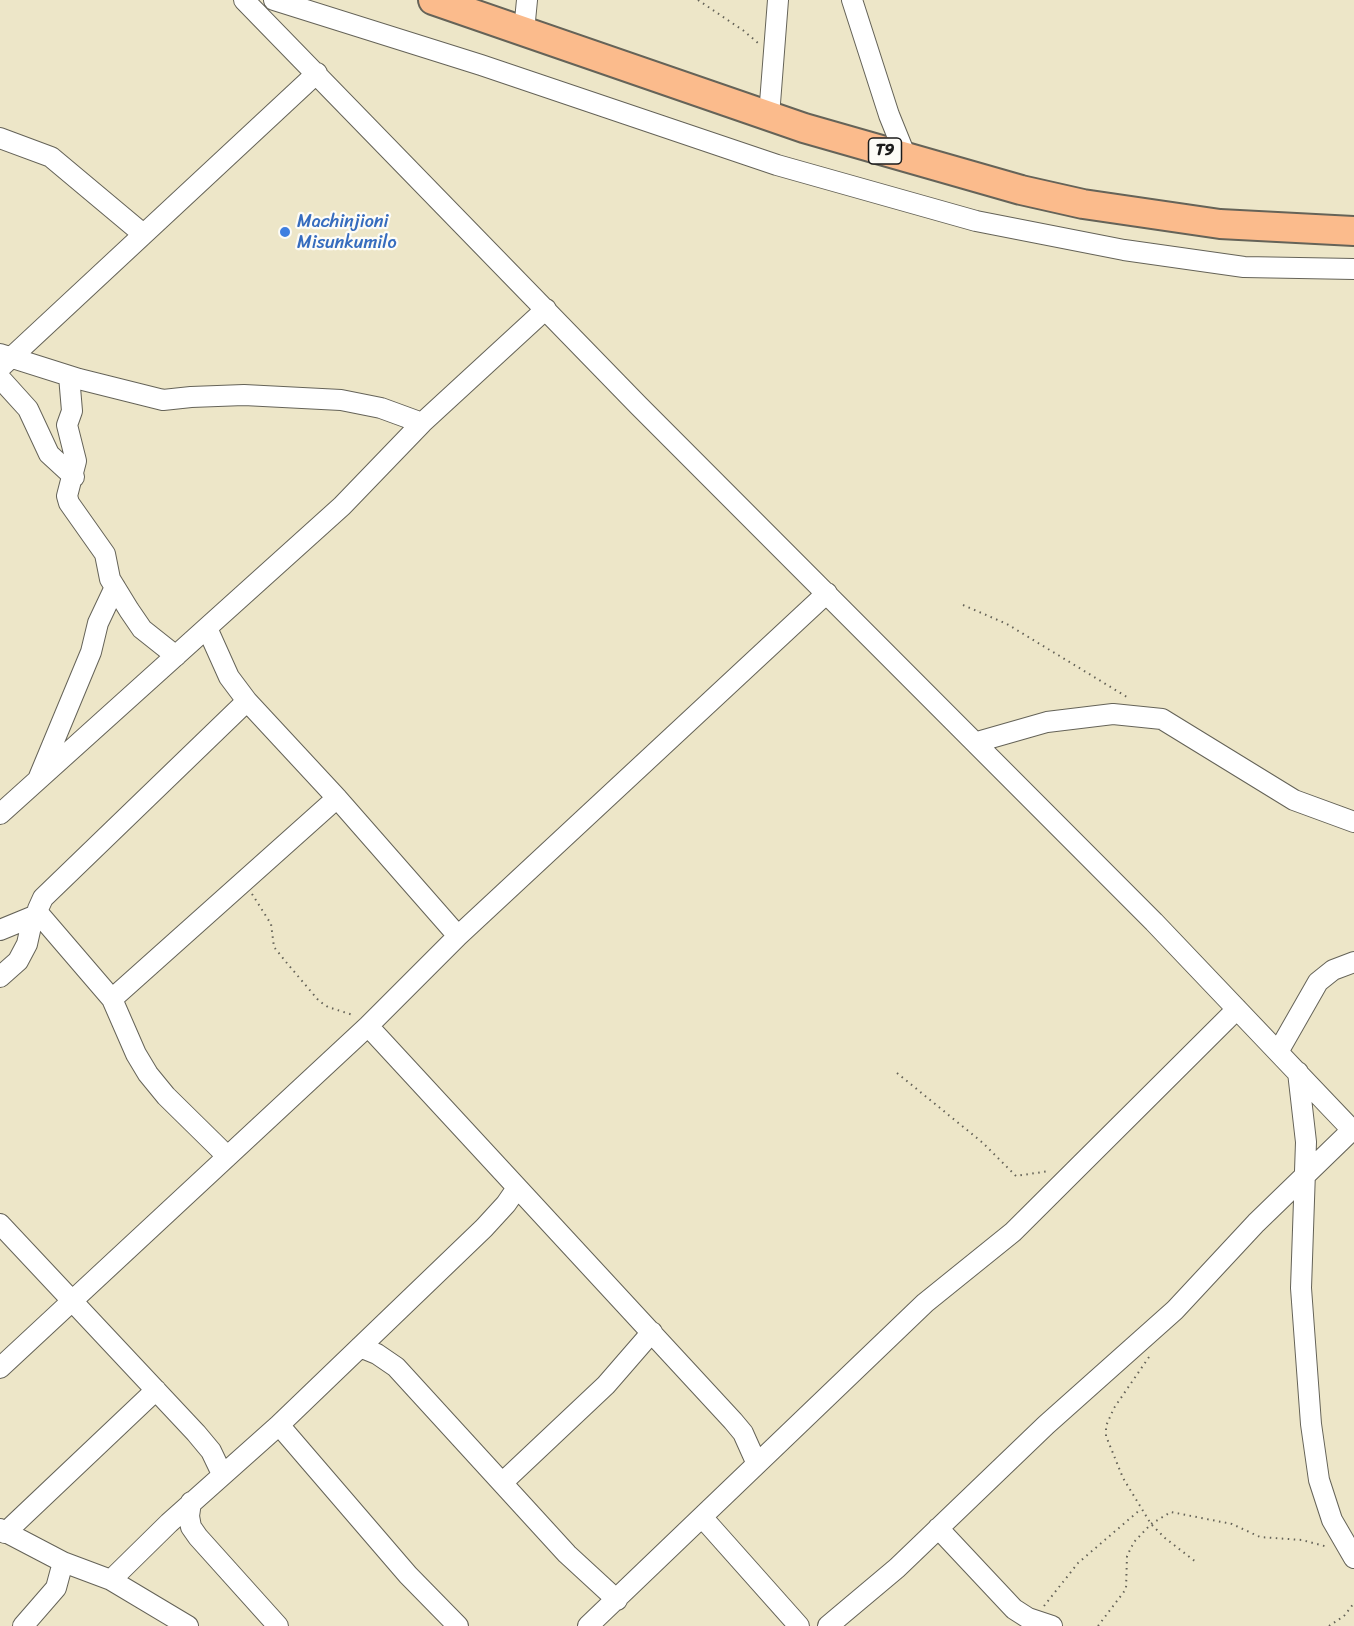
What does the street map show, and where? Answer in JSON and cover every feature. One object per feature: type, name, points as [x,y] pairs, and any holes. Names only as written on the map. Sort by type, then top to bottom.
[{"type":"highway","name":"T9","points":[[433,0],[769,116],[1021,190],[1083,204],[1220,224],[1354,231]]},
{"type":"street","points":[[244,0],[546,309],[977,742],[1353,1131],[1305,1175],[1175,1310],[1098,1377],[897,1568],[828,1626]]},
{"type":"street","points":[[274,0],[481,65],[777,165],[976,221],[1124,250],[1244,267],[1354,269]]},
{"type":"street","points":[[524,31],[527,0]]},
{"type":"street","points":[[769,116],[778,0]]},
{"type":"street","points":[[852,0],[889,115],[906,157]]},
{"type":"street","points":[[4,360],[317,73]]},
{"type":"street","points":[[0,138],[51,157],[143,234]]},
{"type":"street","points":[[0,814],[342,506],[422,423],[546,309]]},
{"type":"street","points":[[4,360],[163,400],[244,395],[341,400],[381,408],[422,423]]},
{"type":"street","points":[[69,376],[72,411],[67,425],[76,453],[74,477],[68,496],[69,503],[105,554],[110,579],[142,629],[176,656]]},
{"type":"street","points":[[0,378],[28,409],[49,454],[74,477]]},
{"type":"street","points":[[38,780],[91,652],[98,623],[115,587]]},
{"type":"street","points":[[0,1368],[371,1024],[458,936],[827,593]]},
{"type":"street","points":[[207,628],[229,677],[247,701],[337,798],[458,936]]},
{"type":"street","points":[[0,977],[18,961],[27,944],[38,903],[247,701]]},
{"type":"street","points":[[977,742],[1047,722],[1113,714],[1162,719],[1184,730],[1232,764],[1294,800],[1354,822]]},
{"type":"street","points":[[112,999],[337,798]]},
{"type":"street","points":[[0,930],[36,916]]},
{"type":"street","points":[[36,916],[112,999],[136,1054],[148,1074],[166,1096],[227,1156]]},
{"type":"street","points":[[1278,1052],[1318,982],[1333,970],[1354,962]]},
{"type":"street","points":[[588,1626],[756,1462],[925,1303],[1013,1232],[1237,1009]]},
{"type":"street","points":[[371,1024],[516,1188],[652,1332],[743,1433],[756,1462]]},
{"type":"street","points":[[1298,1072],[1306,1142],[1301,1288],[1311,1424],[1320,1480],[1329,1510],[1354,1558]]},
{"type":"street","points":[[111,1580],[191,1502],[279,1425],[484,1228],[506,1204],[516,1188]]},
{"type":"street","points":[[0,1224],[211,1451],[222,1474]]},
{"type":"street","points":[[501,1483],[606,1385],[652,1332]]},
{"type":"street","points":[[360,1347],[377,1354],[396,1367],[567,1554],[617,1600]]},
{"type":"street","points":[[156,1390],[3,1531],[63,1562],[111,1580],[188,1626]]},
{"type":"street","points":[[279,1425],[408,1575],[459,1626]]},
{"type":"street","points":[[743,1433],[782,1439]]},
{"type":"street","points":[[211,1451],[239,1459]]},
{"type":"street","points":[[191,1502],[189,1516],[191,1527],[278,1626]]},
{"type":"street","points":[[702,1517],[800,1626]]},
{"type":"street","points":[[169,1523],[191,1527]]},
{"type":"street","points":[[939,1528],[1014,1609],[1035,1623]]},
{"type":"street","points":[[23,1626],[56,1588],[63,1562]]},
{"type":"path","points":[[698,0],[744,31],[774,61]]},
{"type":"path","points":[[963,605],[1007,624],[1064,657],[1126,696],[1146,716]]},
{"type":"path","points":[[244,882],[271,924],[274,947],[319,1001],[328,1007],[371,1024]]},
{"type":"path","points":[[897,1073],[983,1143],[1016,1176],[1042,1171],[1072,1172]]},
{"type":"path","points":[[1155,1350],[1128,1385],[1106,1426],[1106,1436],[1119,1468],[1151,1524],[1196,1562]]},
{"type":"path","points":[[1035,1623],[1058,1586],[1078,1563],[1142,1509]]},
{"type":"path","points":[[1098,1626],[1126,1589],[1127,1557],[1134,1542],[1151,1524],[1164,1515],[1177,1512],[1232,1524],[1260,1538],[1302,1540],[1323,1545],[1354,1558]]},
{"type":"path","points":[[1329,1626],[1344,1616],[1354,1603]]},
{"type":"place","name":"Machinjioni Misunkumilo","points":[[285,232]]}]
